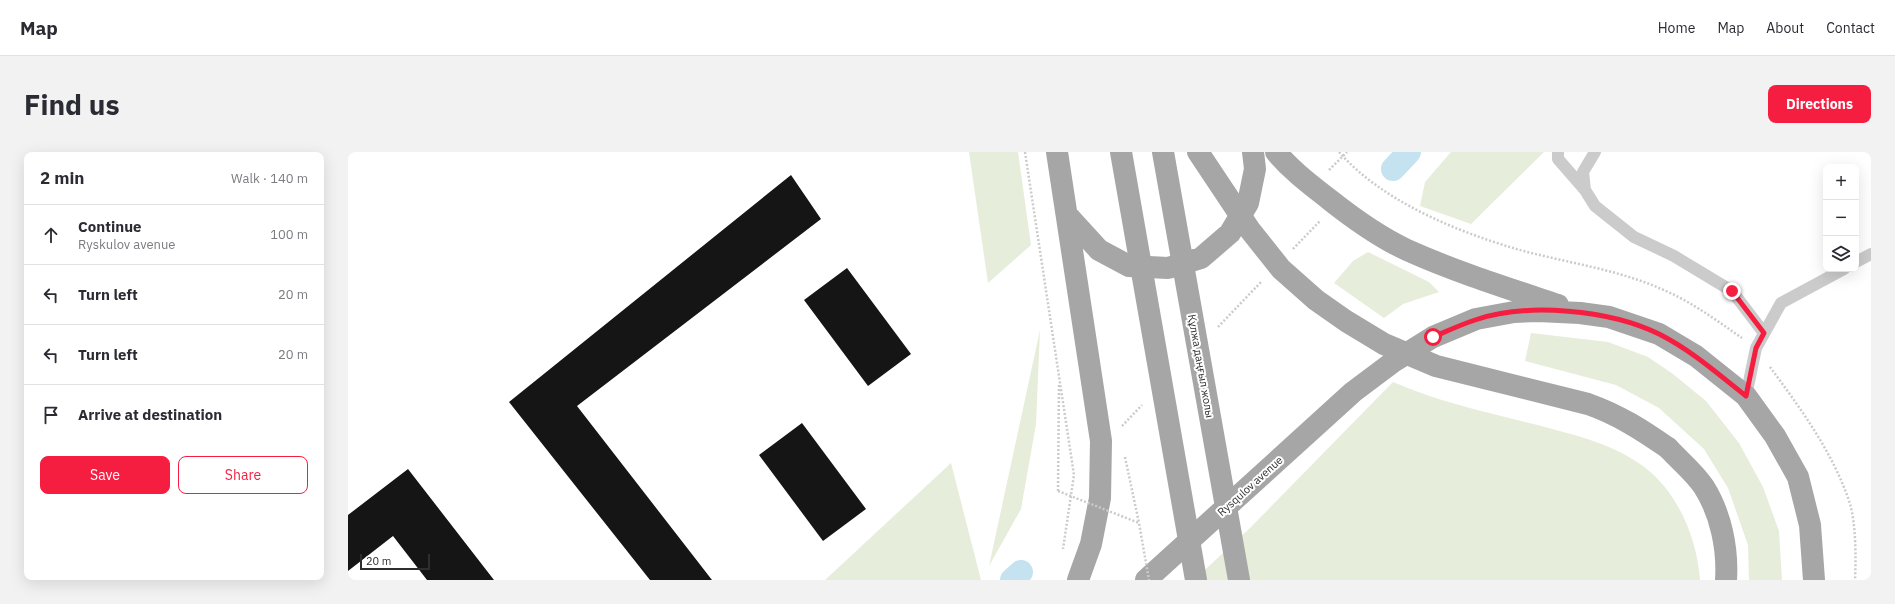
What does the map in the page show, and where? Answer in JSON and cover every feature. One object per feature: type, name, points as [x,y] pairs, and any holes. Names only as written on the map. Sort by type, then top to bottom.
[{"type":"main road","points":[[1057,152],[1101,441],[1100,498],[1091,544],[1078,580]]},
{"type":"main road","points":[[1121,152],[1196,580]]},
{"type":"main road","name":"Құлжа даңғыл жолы","points":[[1163,152],[1239,580]]},
{"type":"main road","points":[[1198,152],[1250,230],[1281,269],[1316,300],[1346,321],[1384,344],[1436,366],[1588,404],[1609,412],[1634,424],[1668,448],[1704,487],[1720,522],[1727,564],[1726,580]]},
{"type":"main road","points":[[1067,215],[1099,250],[1129,266],[1168,268],[1201,258],[1230,234],[1248,203],[1255,169],[1253,152]]},
{"type":"main road","points":[[1276,152],[1288,166],[1314,188],[1364,226],[1406,250],[1474,277],[1580,313]]},
{"type":"main road","points":[[1148,580],[1352,392],[1393,362],[1433,337],[1476,319],[1514,312],[1538,311],[1580,313],[1609,317],[1659,334],[1696,356],[1746,396],[1775,436],[1798,477],[1810,525],[1814,580]]},
{"type":"lane","points":[[1558,152],[1558,158],[1585,190],[1595,206],[1634,236],[1674,256],[1732,291],[1764,333]]},
{"type":"lane","points":[[1585,190],[1583,172],[1595,152]]},
{"type":"lane","points":[[1859,260],[1871,254]]},
{"type":"lane","points":[[1746,396],[1756,348],[1781,303],[1838,272]]},
{"type":"path","points":[[1025,152],[1074,475],[1063,550]]},
{"type":"path","points":[[1059,375],[1058,491],[1139,523]]},
{"type":"path","points":[[1124,454],[1139,523],[1148,580]]},
{"type":"green space","points":[[969,152],[1018,152],[1031,245],[988,283]]},
{"type":"green space","points":[[1451,152],[1544,152],[1471,224],[1420,206],[1425,182]]},
{"type":"green space","points":[[1368,252],[1429,282],[1439,292],[1403,304],[1384,318],[1334,283],[1353,261]]},
{"type":"green space","points":[[1040,330],[1036,424],[1021,509],[989,566]]},
{"type":"green space","points":[[1531,333],[1608,342],[1648,357],[1673,374],[1706,401],[1739,443],[1763,487],[1779,531],[1782,580],[1749,580],[1748,545],[1728,488],[1704,449],[1659,408],[1616,385],[1525,361]]},
{"type":"green space","points":[[1393,382],[1449,402],[1596,442],[1620,452],[1643,466],[1666,489],[1676,502],[1684,517],[1695,548],[1700,580],[1194,580],[1250,528]]},
{"type":"green space","points":[[951,463],[981,580],[825,580]]},
{"type":"building","points":[[791,175],[821,219],[577,406],[712,580],[650,580],[509,402]]},
{"type":"building","points":[[847,268],[911,354],[868,386],[804,300]]},
{"type":"building","points":[[802,423],[866,509],[823,541],[759,455]]},
{"type":"building","points":[[408,469],[494,580],[427,580],[393,536],[348,571],[348,515]]},
{"type":"waterway","points":[[1393,169],[1409,152]]},
{"type":"waterway","points":[[1012,580],[1021,572]]},
{"type":"route","points":[[1433,337],[1476,319],[1514,312],[1538,311],[1580,313],[1609,317],[1659,334],[1696,356],[1746,396],[1756,348],[1764,333],[1732,291]]}]
